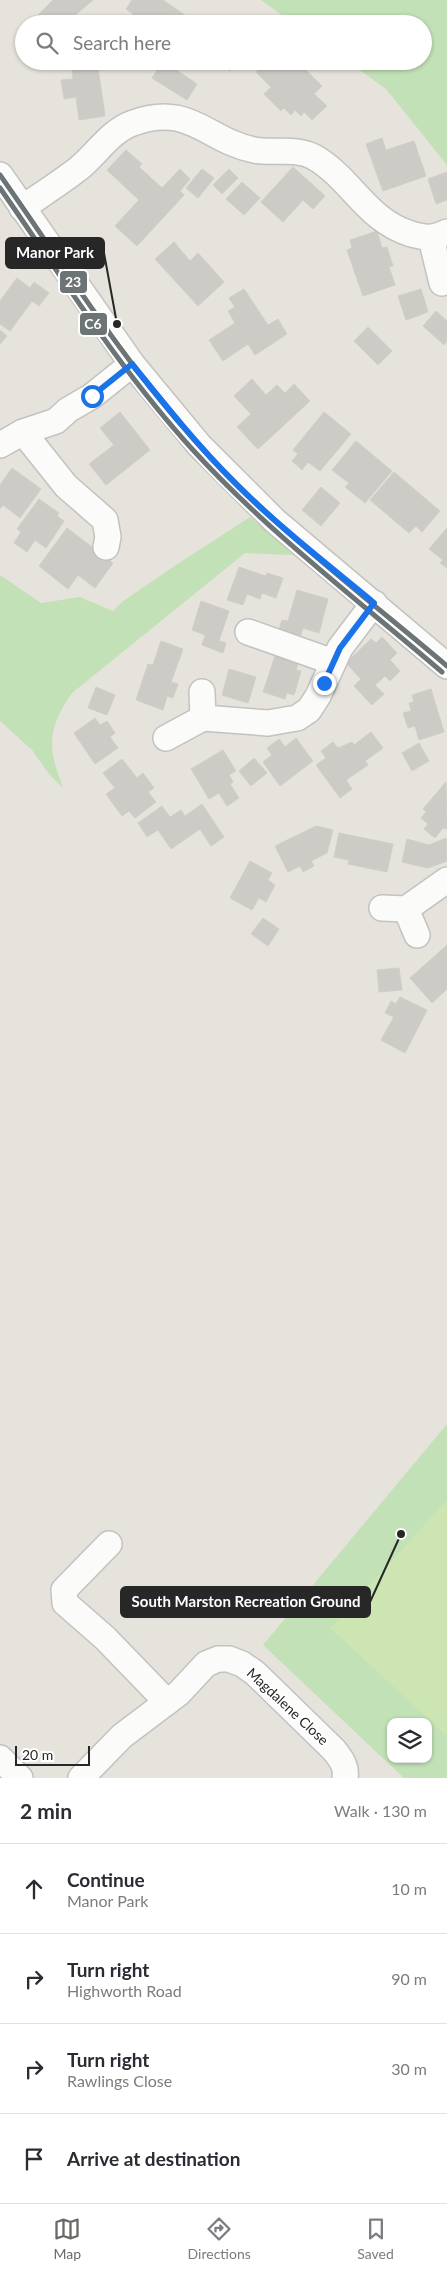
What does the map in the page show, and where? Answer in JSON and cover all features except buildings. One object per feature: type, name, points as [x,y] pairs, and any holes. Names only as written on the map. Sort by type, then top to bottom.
[{"type":"street","points":[[22,208],[78,170],[119,130],[149,118],[182,119],[252,150],[289,152],[312,156],[337,177],[382,221],[405,232],[439,235],[442,283]]},
{"type":"street","points":[[0,175],[132,364],[198,445],[274,521],[447,666]]},
{"type":"street","points":[[0,445],[24,432],[56,421],[68,410],[92,396],[132,364]]},
{"type":"street","points":[[24,432],[66,486],[105,520],[108,537],[106,547]]},
{"type":"street","points":[[166,738],[203,718],[268,723],[297,718],[314,704],[333,662],[350,633],[374,603]]},
{"type":"street","points":[[248,632],[333,662]]},
{"type":"street","points":[[202,692],[203,718]]},
{"type":"street","points":[[382,908],[406,909],[447,880]]},
{"type":"street","points":[[406,909],[417,934]]},
{"type":"street","points":[[109,1544],[64,1590],[65,1603],[105,1638],[167,1702]]},
{"type":"street","name":"Magdalene Close","points":[[81,1778],[122,1736],[179,1693],[206,1664],[218,1659],[229,1659],[242,1664],[255,1673],[334,1750],[342,1760],[346,1771],[345,1778]]},
{"type":"street","points":[[0,1758],[20,1778]]},
{"type":"green space","points":[[261,0],[447,0],[447,165],[386,89],[360,70],[432,70],[432,15],[282,15]]},
{"type":"green space","points":[[250,517],[293,555],[245,553],[72,693],[58,718],[52,739],[54,761],[63,788],[49,774],[32,750],[0,721],[0,575],[41,603],[80,597],[113,611],[122,602],[173,567]]},
{"type":"green space","points":[[447,1424],[447,1778],[404,1778],[388,1763],[432,1763],[432,1718],[387,1718],[387,1762],[263,1645]]},
{"type":"green space","points":[[447,1500],[447,1736],[432,1722],[432,1718],[428,1718],[330,1628]]},
{"type":"transit line","name":"23","points":[[0,175],[120,348],[199,445],[288,532],[447,666]]},
{"type":"transit line","name":"C6","points":[[0,188],[116,355],[193,450],[252,509],[314,565],[442,672]]},
{"type":"place","name":"Manor Park","points":[[117,324]]},
{"type":"place","name":"South Marston Recreation Ground","points":[[401,1534]]},
{"type":"route","points":[[92,396],[132,364],[198,445],[237,485],[274,521],[374,603],[340,648],[324,683]]}]
